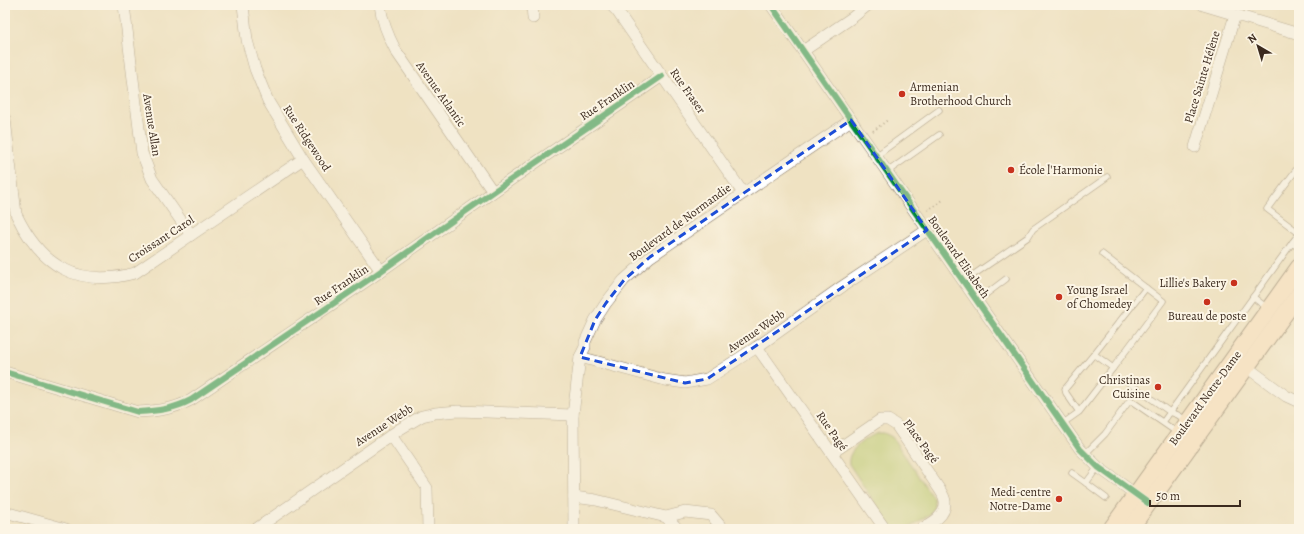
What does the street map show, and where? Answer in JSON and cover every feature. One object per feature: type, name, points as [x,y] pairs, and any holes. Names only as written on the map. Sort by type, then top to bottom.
[{"type":"street","name":"Avenue Allan","points":[[124,5],[142,153],[152,179],[191,236]]},
{"type":"street","name":"Rue Ridgewood","points":[[243,5],[247,40],[255,69],[268,101],[303,159],[381,271]]},
{"type":"street","name":"Avenue Atlantic","points":[[380,5],[381,14],[387,32],[396,51],[494,192]]},
{"type":"street","points":[[532,5],[533,18]]},
{"type":"street","name":"Rue Fraser","points":[[611,5],[617,11],[743,193]]},
{"type":"street","name":"Boulevard Elisabeth","points":[[771,5],[1084,455],[1142,499]]},
{"type":"street","points":[[802,50],[853,17],[868,5]]},
{"type":"street","points":[[1203,5],[1299,34]]},
{"type":"street","name":"Place Sainte Hélène","points":[[1195,146],[1235,15]]},
{"type":"street","name":"Rue Franklin","points":[[5,372],[138,412],[158,411],[178,407],[192,400],[381,271],[662,76]]},
{"type":"street","name":"Croissant Carol","points":[[5,119],[16,214],[27,235],[44,255],[59,266],[74,274],[89,277],[100,278],[135,273],[303,159]]},
{"type":"street","name":"Boulevard de Normandie","points":[[574,529],[573,415],[580,357],[595,320],[606,303],[624,280],[650,256],[851,120]]},
{"type":"street","name":"Avenue Webb","points":[[580,357],[665,380],[685,383],[707,379],[757,347],[843,286],[927,230]]},
{"type":"street","name":"Boulevard Notre-Dame","points":[[1111,529],[1142,499],[1240,362],[1269,309],[1299,267]]},
{"type":"street","name":"Boulevard Notre-Dame","points":[[1130,529],[1142,499],[1183,428],[1299,294]]},
{"type":"street","name":"Rue Pagé","points":[[757,347],[885,529]]},
{"type":"street","points":[[1240,362],[1286,396],[1299,402]]},
{"type":"street","name":"Avenue Webb","points":[[256,529],[391,434],[422,416],[458,411],[573,415]]},
{"type":"street","name":"Place Pagé","points":[[832,453],[880,420],[888,420],[896,425],[940,490],[945,501],[939,518],[921,529]]},
{"type":"street","points":[[391,434],[427,488],[428,529]]},
{"type":"street","points":[[574,497],[596,500],[666,517],[685,512],[711,515],[723,529]]},
{"type":"street","points":[[5,512],[40,525],[66,529]]},
{"type":"street","points":[[666,517],[678,529]]},
{"type":"lane","points":[[876,156],[939,110]]},
{"type":"lane","points":[[887,172],[939,135]]},
{"type":"lane","points":[[1163,422],[1299,233],[1267,209],[1299,166]]},
{"type":"lane","points":[[963,282],[1028,237],[1033,229],[1107,177]]},
{"type":"lane","points":[[1292,243],[1299,248]]},
{"type":"lane","points":[[1062,424],[1079,412],[1164,301],[1102,254]]},
{"type":"lane","points":[[976,301],[1006,279]]},
{"type":"lane","points":[[1079,412],[1066,393],[1065,389],[1146,288]]},
{"type":"lane","points":[[1253,297],[1269,309]]},
{"type":"lane","points":[[1094,354],[1113,368]]},
{"type":"lane","points":[[1129,383],[1170,412],[1178,415],[1183,428]]},
{"type":"lane","points":[[1084,455],[1105,434],[1130,400],[1163,422],[1183,428]]},
{"type":"lane","points":[[1086,483],[1098,467]]},
{"type":"lane","points":[[1072,473],[1106,498]]},
{"type":"path","points":[[873,131],[889,119]]},
{"type":"path","points":[[928,210],[943,200]]},
{"type":"highlighted area","points":[[851,120],[927,230],[707,379],[685,383],[580,357],[595,320],[606,303],[624,280],[650,257]]},
{"type":"green space","points":[[878,433],[884,433],[892,437],[934,499],[934,507],[930,514],[909,528],[896,529],[888,523],[849,464],[849,459],[854,449],[863,441]]},
{"type":"cycle path","points":[[771,5],[1080,449],[1098,467],[1148,503]]},
{"type":"cycle path","points":[[5,372],[138,412],[165,409],[185,403],[371,278],[662,76]]},
{"type":"place","name":"Armenian Brotherhood Church","points":[[902,94]]},
{"type":"place","name":"École l'Harmonie","points":[[1011,170]]},
{"type":"place","name":"Lillie's Bakery","points":[[1234,283]]},
{"type":"place","name":"Young Israel of Chomedey","points":[[1059,297]]},
{"type":"place","name":"Bureau de poste","points":[[1207,302]]},
{"type":"place","name":"Christinas Cuisine","points":[[1158,387]]},
{"type":"place","name":"Medi-centre Notre-Dame","points":[[1059,499]]}]
